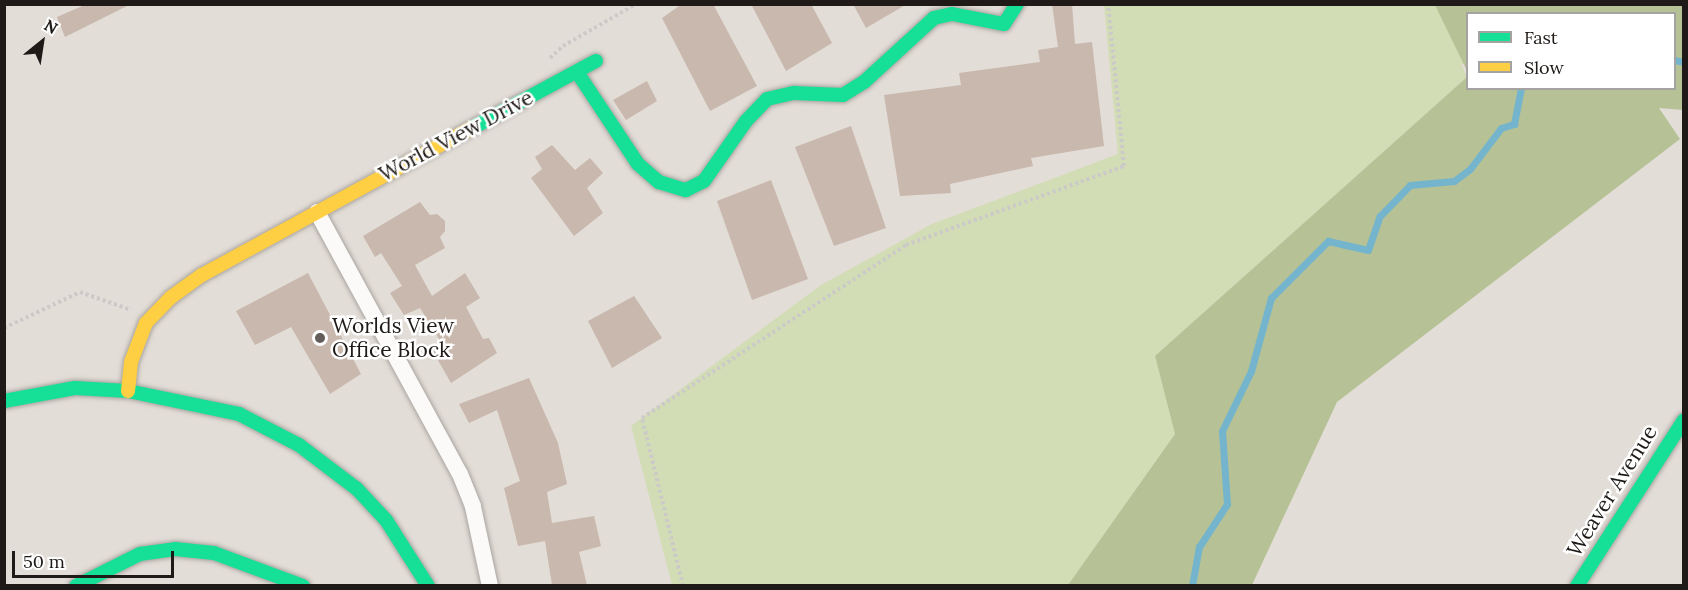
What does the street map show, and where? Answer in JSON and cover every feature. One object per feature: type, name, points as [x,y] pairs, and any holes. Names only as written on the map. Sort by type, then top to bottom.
[{"type":"street","points":[[577,72],[638,164],[668,187],[686,190],[704,181],[746,121],[767,99],[794,93],[843,95],[864,82],[934,18],[952,14],[1004,24],[1011,18],[1017,4]]},
{"type":"street","name":"World View Drive","points":[[128,391],[131,363],[146,323],[170,298],[202,275],[596,61]]},
{"type":"street","points":[[317,212],[460,474],[472,507],[490,585]]},
{"type":"street","points":[[4,400],[75,388],[128,391],[200,403],[239,414],[319,458],[357,489],[386,520],[428,585]]},
{"type":"street","name":"Weaver Avenue","points":[[1577,585],[1683,420]]},
{"type":"street","points":[[76,585],[140,554],[176,549],[214,553],[303,585]]},
{"type":"path","points":[[546,62],[563,46],[636,4]]},
{"type":"path","points":[[684,585],[642,418],[906,245],[1124,166],[1108,4]]},
{"type":"path","points":[[4,328],[80,292],[129,308],[146,323]]},
{"type":"green space","points":[[1104,5],[1520,5],[1466,12],[1466,65],[1461,64],[1466,78],[1155,356],[1175,434],[1068,585],[672,585],[631,426],[821,285],[932,224],[1118,154]]},
{"type":"green space","points":[[1435,5],[1683,5],[1683,110],[1659,108],[1680,139],[1337,402],[1252,585],[1068,585],[1175,434],[1155,356],[1466,78],[1466,90],[1676,90],[1676,12],[1466,12],[1466,69]]},
{"type":"building","points":[[87,4],[131,4],[65,37],[57,17]]},
{"type":"building","points":[[682,4],[713,4],[757,86],[710,111],[662,18]]},
{"type":"building","points":[[751,4],[811,4],[832,43],[786,71]]},
{"type":"building","points":[[853,4],[907,4],[866,28]]},
{"type":"building","points":[[1052,4],[1072,4],[1075,44],[1092,42],[1104,146],[1031,158],[1033,166],[950,184],[951,193],[900,196],[884,95],[961,85],[959,73],[1040,62],[1038,50],[1058,47]]},
{"type":"building","points":[[647,81],[657,101],[626,120],[613,100]]},
{"type":"building","points":[[851,126],[886,228],[834,246],[795,147]]},
{"type":"building","points":[[552,145],[575,170],[590,158],[603,173],[587,188],[603,213],[574,236],[531,178],[542,169],[535,157]]},
{"type":"building","points":[[771,180],[808,279],[752,300],[717,201]]},
{"type":"building","points":[[420,202],[430,215],[437,214],[445,221],[445,231],[440,237],[445,248],[415,265],[432,296],[465,273],[480,298],[466,307],[483,339],[489,338],[497,353],[451,383],[431,348],[441,342],[420,308],[404,315],[390,293],[402,286],[381,253],[375,257],[363,236]]},
{"type":"building","name":"Worlds View Office Block","points":[[308,273],[361,374],[330,394],[291,327],[255,345],[236,311]]},
{"type":"building","points":[[634,296],[662,338],[612,368],[588,321]]},
{"type":"building","points":[[529,378],[558,443],[567,484],[547,492],[552,523],[594,516],[601,546],[579,552],[587,585],[552,585],[545,541],[518,546],[504,488],[520,481],[497,410],[469,423],[459,404]]},
{"type":"waterway","points":[[1676,60],[1684,62]]},
{"type":"waterway","points":[[1192,586],[1199,547],[1227,504],[1222,431],[1251,371],[1271,298],[1328,241],[1368,250],[1380,216],[1410,185],[1454,181],[1470,169],[1501,128],[1514,124],[1521,90]]},
{"type":"traffic: fast","points":[[577,72],[638,164],[659,182],[686,190],[704,181],[746,121],[767,99],[794,93],[843,95],[864,82],[934,18],[952,14],[1004,24],[1017,4]]},
{"type":"traffic: fast","points":[[472,128],[596,61]]},
{"type":"traffic: fast","points":[[4,401],[75,388],[128,391],[239,414],[299,445],[357,489],[386,520],[428,586]]},
{"type":"traffic: fast","points":[[1577,586],[1684,420]]},
{"type":"traffic: fast","points":[[76,586],[140,554],[175,549],[214,553],[303,586]]},
{"type":"traffic: slow","points":[[128,391],[131,362],[146,323],[170,298],[202,275],[472,128]]},
{"type":"place","name":"Worlds View Office Block","points":[[320,338]]}]
